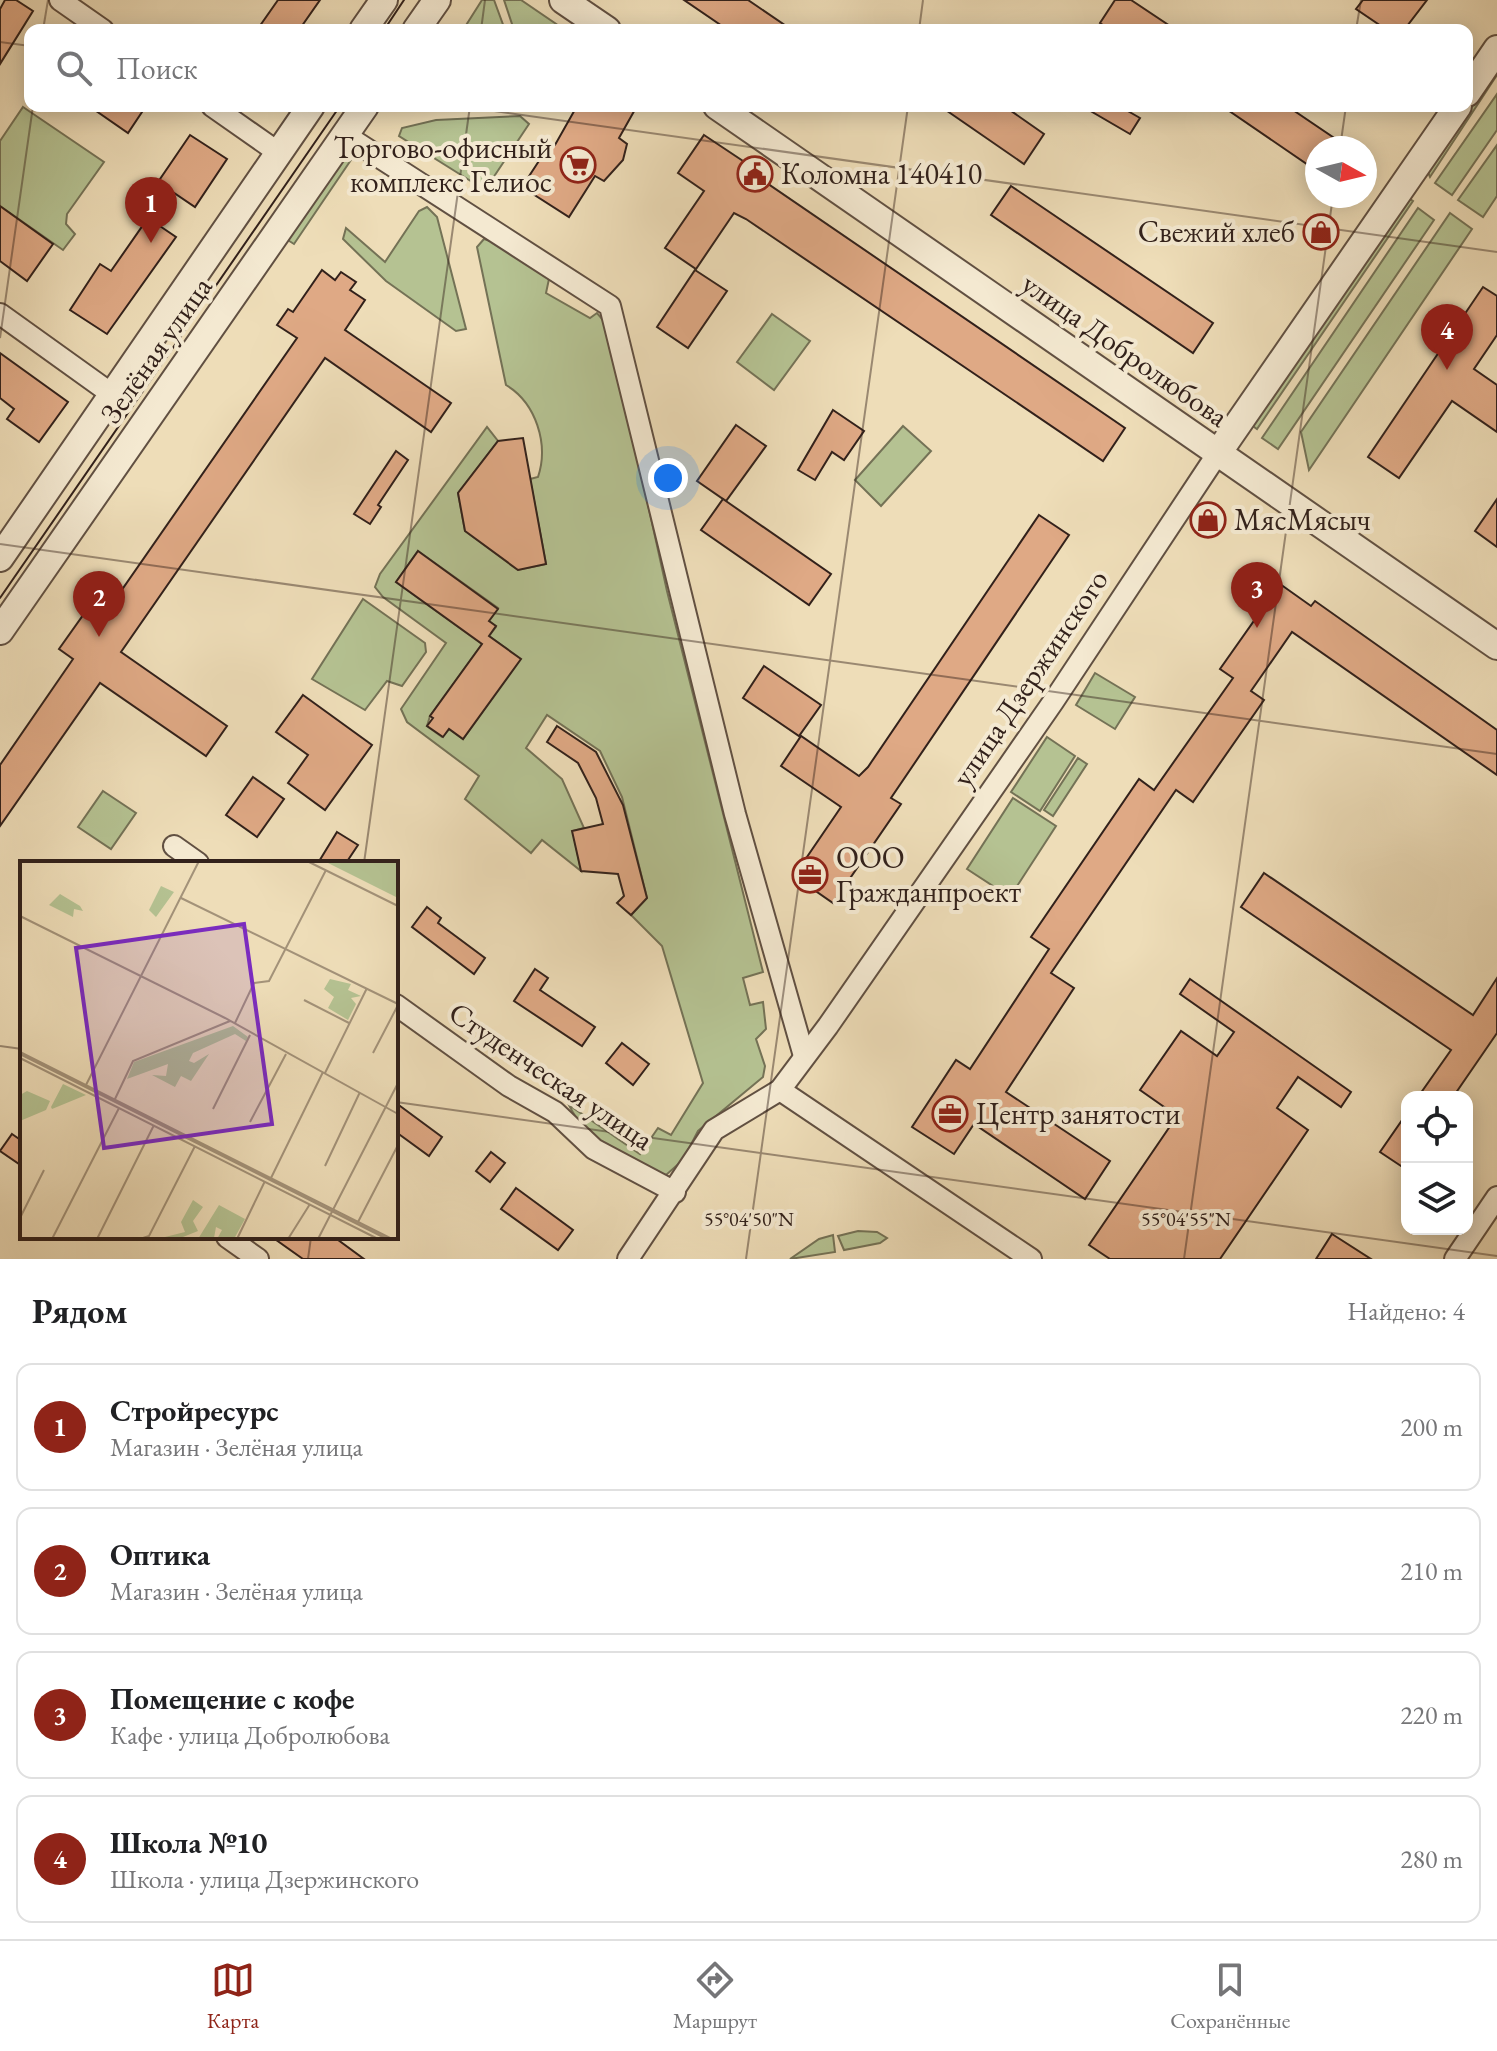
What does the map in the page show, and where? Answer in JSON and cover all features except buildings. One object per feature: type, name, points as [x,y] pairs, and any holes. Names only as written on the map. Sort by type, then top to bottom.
[{"type":"street","points":[[60,0],[94,24]]},
{"type":"street","points":[[367,24],[384,0]]},
{"type":"street","points":[[420,24],[437,0]]},
{"type":"street","points":[[563,0],[598,24]]},
{"type":"street","points":[[1473,84],[1497,49]]},
{"type":"street","points":[[221,112],[279,153]]},
{"type":"street","name":"Зелёная улица","points":[[0,558],[307,112]]},
{"type":"street","name":"Зелёная улица","points":[[0,631],[361,112]]},
{"type":"street","name":"улица Добролюбова","points":[[726,112],[1497,646]]},
{"type":"street","name":"улица Дзержинского","points":[[628,1259],[714,1130],[780,1090],[975,816],[1218,453],[1454,112]]},
{"type":"street","points":[[345,135],[610,306],[735,814],[804,1056]]},
{"type":"street","points":[[0,314],[113,395]]},
{"type":"street","points":[[174,846],[195,861]]},
{"type":"street","name":"Студенческая улица","points":[[398,1006],[509,1086],[555,1112],[594,1149],[675,1192]]},
{"type":"street","points":[[780,1090],[1031,1259]]},
{"type":"street","points":[[1455,1259],[1497,1197]]},
{"type":"street","points":[[230,1239],[258,1259]]},
{"type":"green space","points":[[482,0],[494,0],[503,24],[467,24]]},
{"type":"green space","points":[[504,0],[521,0],[556,24],[512,24]]},
{"type":"green space","points":[[1497,51],[1497,75],[1473,112],[1473,92]]},
{"type":"green space","points":[[1497,94],[1497,130],[1452,195],[1435,183]]},
{"type":"green space","points":[[23,107],[24,112],[30,112],[104,162],[67,214],[66,224],[75,234],[63,250],[0,206],[0,141]]},
{"type":"green space","points":[[1461,112],[1473,112],[1430,177],[1427,170]]},
{"type":"green space","points":[[520,116],[529,124],[485,190],[399,136],[402,128],[436,120]]},
{"type":"green space","points":[[1497,145],[1497,196],[1483,217],[1458,200]]},
{"type":"green space","points":[[345,154],[355,154],[294,244],[283,237]]},
{"type":"green space","points":[[1398,191],[1413,201],[1257,429],[1243,419]]},
{"type":"green space","points":[[427,207],[437,217],[466,329],[456,331],[386,281],[343,239],[346,228],[385,262],[419,211]]},
{"type":"green space","points":[[1418,208],[1434,220],[1278,449],[1262,438]]},
{"type":"green space","points":[[1450,213],[1472,229],[1309,470],[1301,432]]},
{"type":"green space","points":[[484,239],[503,245],[549,279],[546,293],[590,318],[597,313],[609,327],[667,591],[763,972],[743,978],[750,1005],[763,1002],[766,1029],[756,1039],[765,1066],[763,1077],[698,1131],[683,1160],[666,1175],[636,1165],[609,1151],[586,1131],[569,1105],[640,1154],[658,1128],[671,1135],[703,1083],[662,946],[631,915],[647,898],[622,797],[600,751],[547,715],[526,748],[562,779],[584,828],[573,831],[581,871],[542,840],[531,853],[465,799],[479,776],[407,722],[401,709],[446,643],[383,597],[375,587],[380,574],[487,427],[498,441],[458,493],[465,531],[518,570],[546,564],[530,479],[538,477],[541,438],[525,402],[506,385],[477,247]],"holes":[[[418,551],[498,608],[489,621],[496,627],[489,636],[520,659],[463,739],[449,729],[442,737],[427,726],[430,716],[482,644],[396,582]]]},
{"type":"green space","points":[[772,314],[810,341],[774,390],[737,362]]},
{"type":"green space","points":[[903,426],[931,451],[881,506],[855,480]]},
{"type":"green space","points":[[363,599],[425,643],[426,652],[402,686],[387,681],[365,710],[312,679]]},
{"type":"green space","points":[[1095,673],[1135,697],[1115,729],[1076,705]]},
{"type":"green space","points":[[1047,737],[1075,756],[1040,811],[1011,792]]},
{"type":"green space","points":[[1078,758],[1087,764],[1053,816],[1044,810]]},
{"type":"green space","points":[[103,791],[136,813],[111,849],[78,827]]},
{"type":"green space","points":[[1013,798],[1056,826],[1010,897],[967,869]]},
{"type":"green space","points":[[858,1231],[877,1232],[887,1238],[880,1243],[844,1250],[838,1236]]},
{"type":"green space","points":[[833,1235],[835,1252],[790,1259],[819,1239]]},
{"type":"tram line","points":[[388,24],[404,0]]},
{"type":"tram line","points":[[0,598],[336,112]]},
{"type":"place","name":"Торгово-офисный комплекс Гелиос","points":[[578,165]]},
{"type":"place","name":"Коломна 140410","points":[[755,174]]},
{"type":"place","name":"Свежий хлеб","points":[[1321,232]]},
{"type":"place","name":"Стройресурс","points":[[151,243]]},
{"type":"place","name":"Школа №10","points":[[1447,370]]},
{"type":"place","name":"МясМясыч","points":[[1208,520]]},
{"type":"place","name":"Помещение с кофе","points":[[1257,628]]},
{"type":"place","name":"Оптика","points":[[99,637]]},
{"type":"place","name":"ООО Гражданпроект","points":[[810,875]]},
{"type":"place","name":"Центр занятости","points":[[950,1114]]}]
